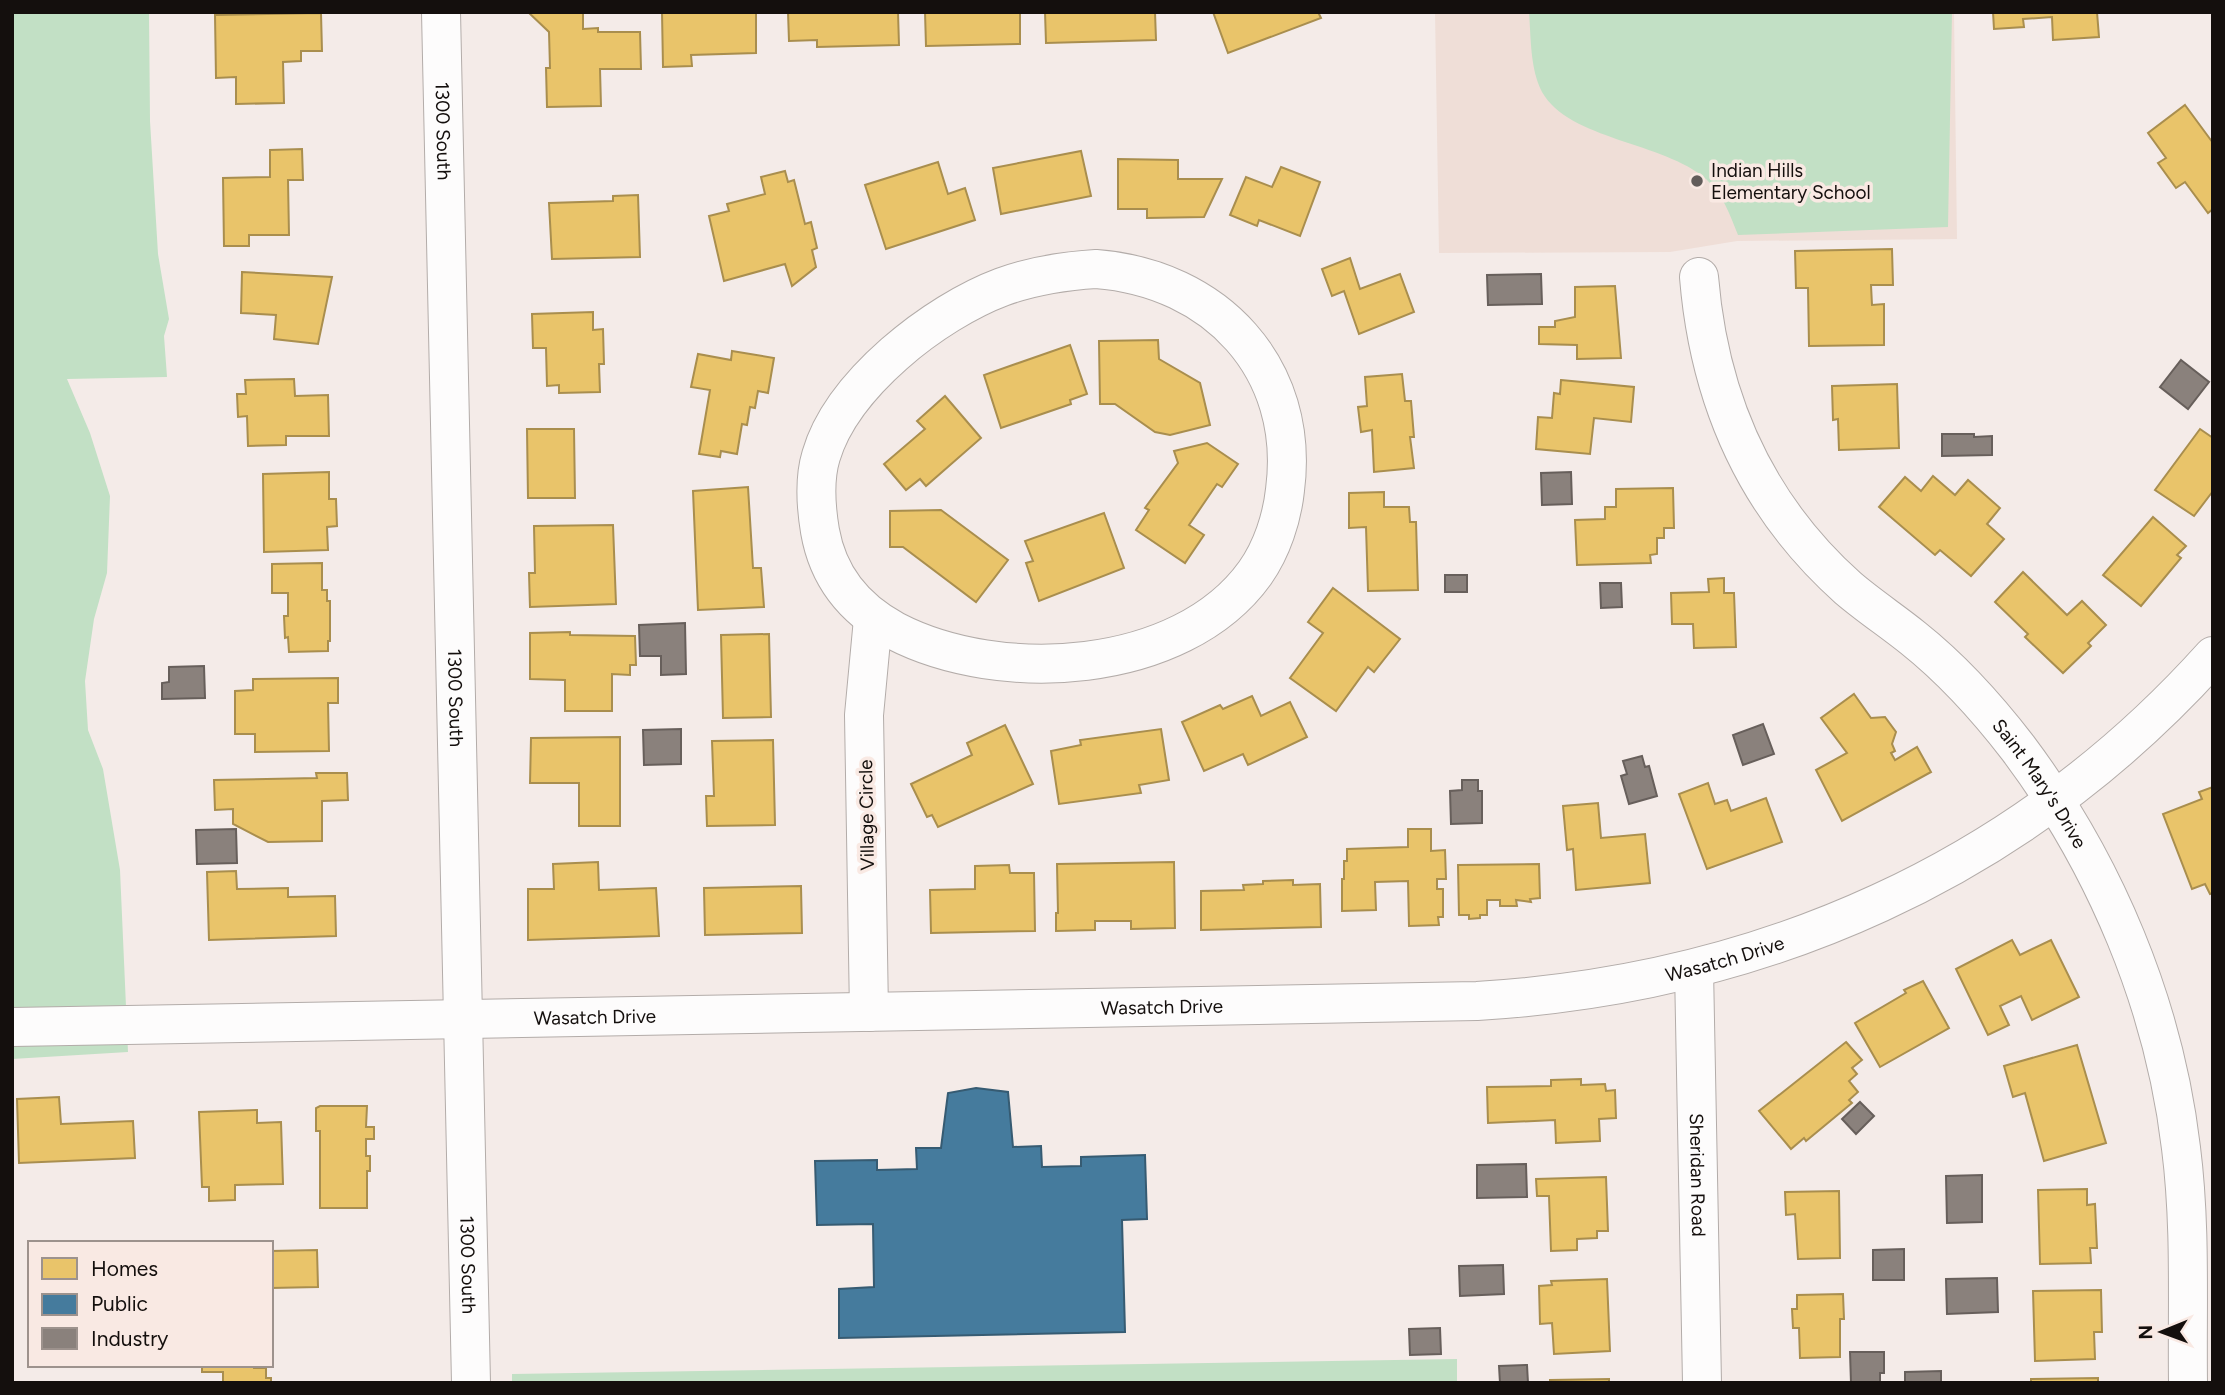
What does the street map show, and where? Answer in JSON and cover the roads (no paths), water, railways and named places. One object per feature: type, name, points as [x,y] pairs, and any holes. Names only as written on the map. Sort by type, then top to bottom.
[{"type":"street","name":"1300 South","points":[[441,12],[471,1383]]},
{"type":"street","points":[[1064,271],[1126,271],[1156,280],[1188,294],[1206,306],[1240,337],[1265,369],[1279,402],[1287,436],[1288,471],[1283,507],[1272,541],[1255,573],[1230,600],[1203,620],[1170,638],[1135,651],[1089,661],[1032,664],[981,658],[951,651],[908,637],[873,619],[849,598],[829,563],[817,514],[821,456],[832,429],[850,402],[900,349],[931,324],[970,301],[1003,286],[1064,271]]},
{"type":"street","name":"Saint Mary's Drive","points":[[1699,276],[1707,341],[1721,398],[1745,456],[1779,511],[1825,566],[1850,590],[1931,654],[1976,698],[2015,745],[2054,799],[2121,923],[2152,1010],[2169,1078],[2181,1149],[2185,1195],[2188,1383]]},
{"type":"street","name":"Village Circle","points":[[869,1012],[864,715],[873,619]]},
{"type":"street","name":"Wasatch Drive","points":[[12,1027],[1477,1001],[1584,992],[1694,969],[1757,952],[1810,933],[1907,891],[1962,860],[2054,799],[2147,724],[2213,656]]},
{"type":"street","name":"Sheridan Road","points":[[1694,969],[1702,1383]]},
{"type":"place","name":"Indian Hills Elementary School","points":[[1697,181]]}]
